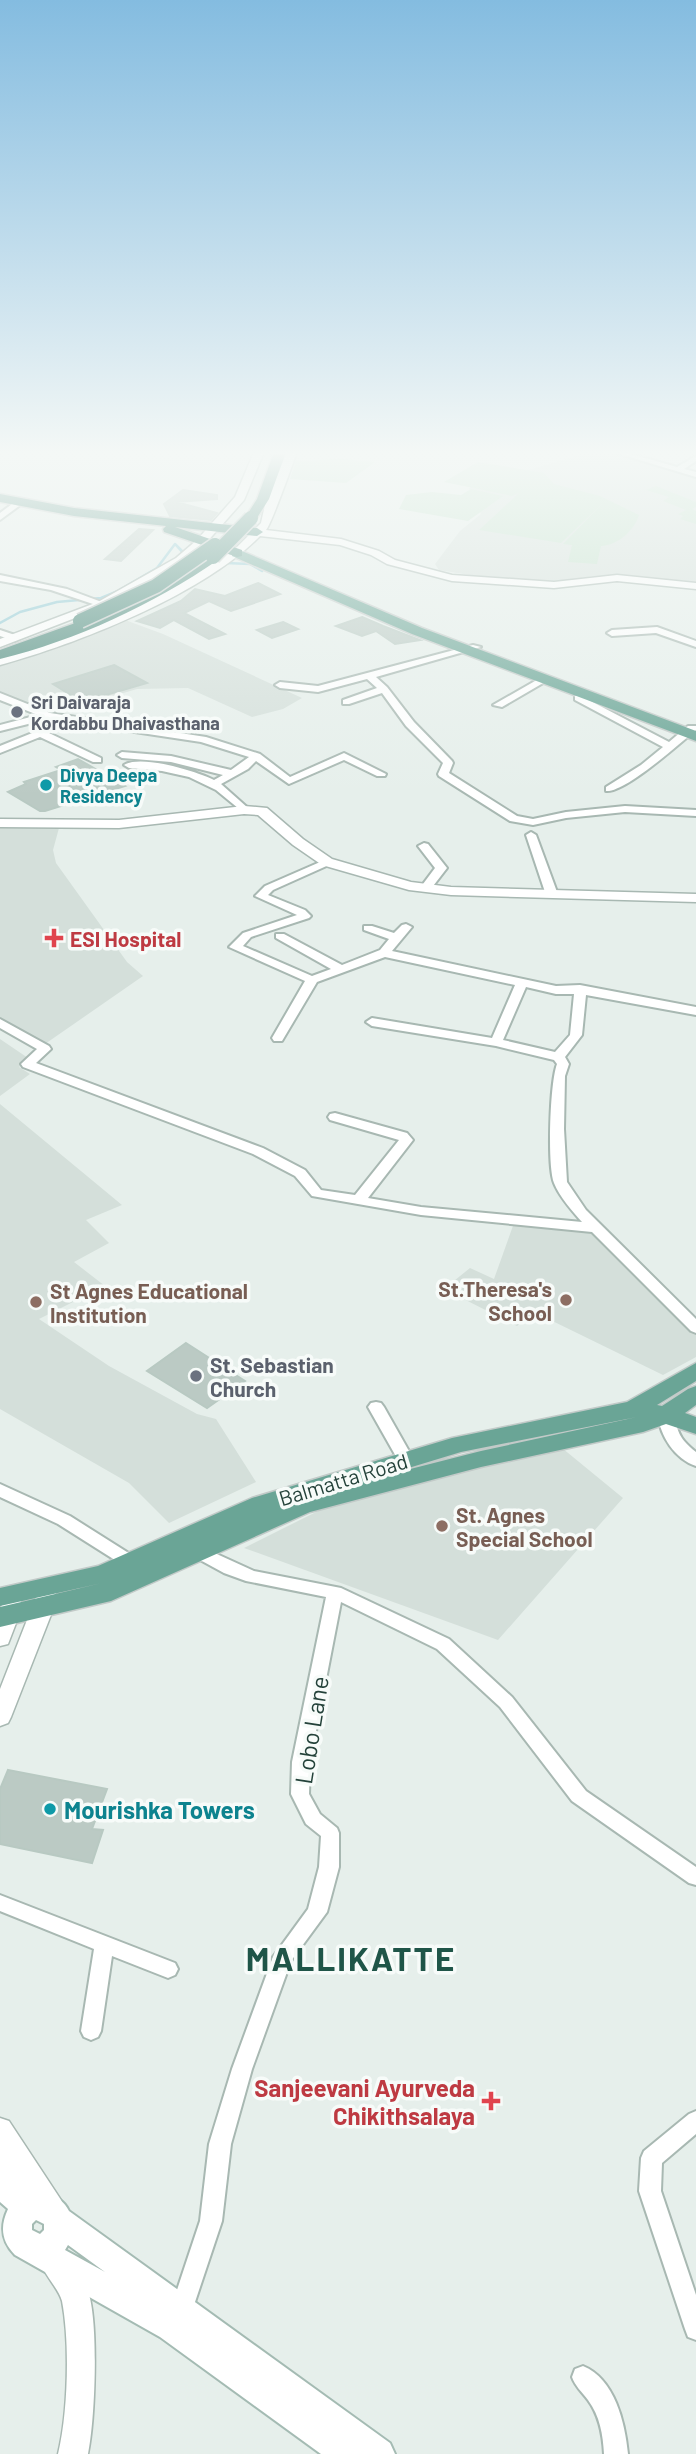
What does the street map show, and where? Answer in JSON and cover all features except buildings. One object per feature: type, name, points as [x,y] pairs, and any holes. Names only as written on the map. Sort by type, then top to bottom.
[{"type":"highway","points":[[0,654],[139,602],[199,567]]},
{"type":"highway","points":[[0,648],[85,622]]},
{"type":"main road","points":[[246,567],[691,732]]},
{"type":"main road","points":[[5,1612],[46,1598],[103,1594],[303,1505],[481,1459],[643,1424],[679,1405],[696,1371]]},
{"type":"main road","name":"Balmatta Road","points":[[46,1598],[132,1563],[261,1504],[460,1444],[634,1409],[679,1405],[696,1426]]},
{"type":"main road","points":[[0,2184],[45,2211],[379,2454]]},
{"type":"main road","points":[[25,2241],[45,2247],[52,2244],[60,2231],[45,2211]]},
{"type":"main road","points":[[25,2241],[171,2326],[348,2454]]},
{"type":"street","points":[[0,643],[102,604],[167,567]]},
{"type":"street","points":[[0,661],[108,623],[163,597],[213,567]]},
{"type":"street","points":[[408,567],[452,578],[544,585],[617,578],[696,586]]},
{"type":"street","points":[[0,578],[59,588],[102,604]]},
{"type":"street","points":[[612,633],[657,630],[696,644]]},
{"type":"street","points":[[0,633],[15,638]]},
{"type":"street","points":[[280,685],[318,689],[470,648]]},
{"type":"street","points":[[368,675],[384,689],[410,724],[447,763],[443,774],[514,819],[533,822],[566,815],[625,809],[696,813]]},
{"type":"street","points":[[498,705],[545,679]]},
{"type":"street","points":[[346,702],[384,689]]},
{"type":"street","points":[[0,696],[48,716],[202,738],[256,756],[289,780],[344,756],[381,774]]},
{"type":"street","points":[[578,698],[669,747]]},
{"type":"street","points":[[0,728],[48,716]]},
{"type":"street","points":[[0,750],[73,720]]},
{"type":"street","points":[[610,789],[645,767],[691,732]]},
{"type":"street","points":[[42,734],[97,760]]},
{"type":"street","points":[[122,755],[172,759],[233,774]]},
{"type":"street","points":[[216,783],[256,756]]},
{"type":"street","points":[[130,765],[153,766],[216,783],[229,792],[244,810]]},
{"type":"street","points":[[0,823],[119,824],[244,810],[262,811],[298,842],[327,862],[409,886],[451,891],[696,898]]},
{"type":"street","points":[[531,835],[551,892]]},
{"type":"street","points":[[424,846],[441,868],[426,888]]},
{"type":"street","points":[[312,980],[235,947],[247,935],[305,916],[302,912],[261,896],[270,888],[327,862]]},
{"type":"street","points":[[384,953],[406,927]]},
{"type":"street","points":[[368,928],[397,938]]},
{"type":"street","points":[[280,936],[339,968]]},
{"type":"street","points":[[278,1038],[312,980],[384,953],[556,990],[580,989],[655,1001],[696,1011]]},
{"type":"street","points":[[496,1042],[522,982]]},
{"type":"street","points":[[558,1057],[576,1035],[580,989]]},
{"type":"street","points":[[372,1022],[496,1042],[558,1057],[563,1064],[559,1076],[557,1129],[560,1182],[581,1213],[696,1328]]},
{"type":"street","points":[[0,1023],[45,1049],[26,1063],[258,1152],[300,1173],[317,1192],[421,1211],[596,1228]]},
{"type":"street","points":[[335,1117],[402,1136],[406,1140],[359,1200]]},
{"type":"street","points":[[679,1405],[666,1426],[671,1437],[696,1460]]},
{"type":"street","points":[[376,1407],[406,1460]]},
{"type":"street","points":[[0,1490],[64,1520],[132,1563]]},
{"type":"street","points":[[197,1551],[230,1569],[252,1577],[335,1592],[443,1644],[506,1702],[579,1796],[696,1877]]},
{"type":"street","name":"Lobo Lane","points":[[181,2311],[211,2221],[220,2144],[242,2069],[283,1957],[317,1912],[329,1867],[330,1833],[313,1819],[300,1794],[302,1762],[335,1592]]},
{"type":"street","points":[[0,1717],[46,1598]]},
{"type":"street","points":[[0,1903],[168,1969]]},
{"type":"street","points":[[91,2031],[104,1946]]},
{"type":"street","points":[[696,2121],[652,2158],[650,2191],[696,2329]]},
{"type":"street","points":[[0,2130],[45,2211]]},
{"type":"street","points":[[0,2159],[45,2211]]},
{"type":"street","points":[[25,2241],[75,2294],[79,2344],[79,2427],[73,2454]]},
{"type":"street","points":[[583,2377],[603,2399],[610,2416],[615,2454]]},
{"type":"shaded area","points":[[437,567],[696,567],[696,582],[627,575],[535,582],[499,580],[439,570]]},
{"type":"shaded area","points":[[125,620],[163,634],[302,698],[283,709],[252,717],[188,688],[137,689],[52,714],[0,692],[0,665],[85,637]]},
{"type":"shaded area","name":"ESI Hospital","points":[[0,826],[59,828],[53,850],[56,863],[127,962],[143,976],[45,1044],[0,1017]]},
{"type":"shaded area","points":[[0,1039],[28,1058],[19,1067],[30,1074],[0,1096]]},
{"type":"shaded area","name":"St Agnes Educational Institution","points":[[0,1104],[122,1205],[86,1220],[109,1243],[74,1262],[105,1286],[39,1319],[109,1366],[197,1414],[216,1419],[256,1482],[169,1523],[129,1483],[0,1409]]},
{"type":"shaded area","name":"St.Theresa's School","points":[[514,1223],[594,1230],[696,1331],[696,1357],[663,1375],[534,1312],[517,1326],[444,1289],[470,1268],[494,1279]]},
{"type":"shaded area","name":"St. Agnes Special School","points":[[562,1448],[623,1498],[498,1640],[244,1548],[330,1505]]},
{"type":"waterway","points":[[254,567],[262,571]]},
{"type":"waterway","points":[[117,591],[157,568]]},
{"type":"waterway","points":[[117,591],[157,568]]},
{"type":"waterway","points":[[101,598],[117,591]]},
{"type":"waterway","points":[[101,598],[110,596]]},
{"type":"waterway","points":[[0,623],[20,612],[57,602],[101,598]]},
{"type":"place","name":"Sri Daivaraja Kordabbu Dhaivasthana","points":[[17,712]]},
{"type":"place","name":"Divya Deepa Residency","points":[[46,785]]},
{"type":"place","name":"ESI Hospital","points":[[54,938]]},
{"type":"place","name":"St.Theresa's School","points":[[566,1300]]},
{"type":"place","name":"St Agnes Educational Institution","points":[[36,1302]]},
{"type":"place","name":"St. Sebastian Church","points":[[196,1376]]},
{"type":"place","name":"St. Agnes Special School","points":[[442,1526]]},
{"type":"place","name":"Mourishka Towers","points":[[50,1809]]},
{"type":"place","name":"Sanjeevani Ayurveda Chikithsalaya","points":[[491,2101]]},
{"type":"district","name":"MALLIKATTE","points":[[351,1958]]}]
